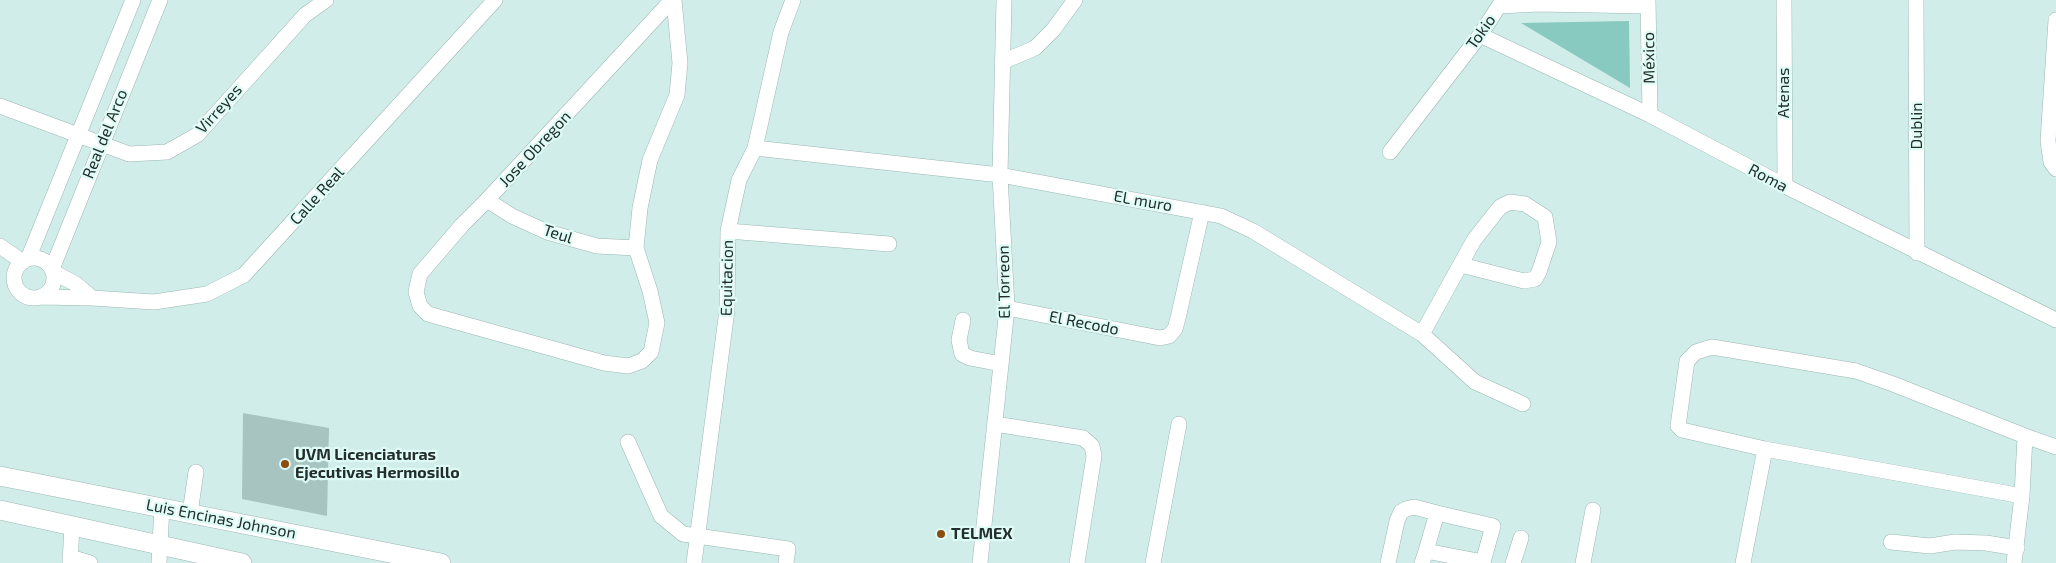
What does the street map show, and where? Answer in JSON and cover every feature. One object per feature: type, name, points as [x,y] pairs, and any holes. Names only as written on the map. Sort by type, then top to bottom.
[{"type":"main road","name":"Luis Encinas Johnson","points":[[0,476],[441,563]]},
{"type":"main road","points":[[0,510],[72,526],[159,555],[242,563]]},
{"type":"street","name":"Real del Arco","points":[[26,261],[80,135],[133,0]]},
{"type":"street","name":"Real del Arco","points":[[52,271],[160,0]]},
{"type":"street","name":"Virreyes","points":[[0,106],[130,154],[167,152],[197,135],[305,15],[326,0]]},
{"type":"street","name":"Calle Real","points":[[0,276],[16,286],[26,296],[34,298],[92,298],[154,302],[207,294],[244,274],[494,0]]},
{"type":"street","name":"Jose Obregon","points":[[673,0],[680,64],[677,96],[650,160],[640,208],[636,248],[650,291],[657,322],[651,352],[642,361],[628,366],[604,363],[428,314],[420,306],[416,292],[420,274],[462,224],[487,200],[673,0]]},
{"type":"street","name":"Equitacion","points":[[694,563],[728,310],[728,231],[740,180],[755,148],[781,32],[793,0]]},
{"type":"street","name":"El Torreon","points":[[980,563],[1007,308],[1000,175],[1004,0]]},
{"type":"street","points":[[1002,62],[1035,48],[1053,30],[1075,0]]},
{"type":"street","name":"Atenas","points":[[1784,0],[1784,186]]},
{"type":"street","name":"Dublin","points":[[1916,0],[1917,252]]},
{"type":"street","name":"Tokio","points":[[1390,152],[1480,35],[1499,3],[1648,3]]},
{"type":"street","name":"México","points":[[1648,3],[1650,115]]},
{"type":"street","points":[[2056,20],[2048,141],[2051,162],[2056,169]]},
{"type":"street","name":"Roma","points":[[1480,35],[1650,115],[1784,186],[2056,320]]},
{"type":"street","name":"EL muro","points":[[755,148],[1000,175],[1221,216],[1253,231],[1422,334],[1475,382],[1523,404]]},
{"type":"street","name":"Teul","points":[[487,200],[512,216],[547,232],[597,246],[636,248]]},
{"type":"street","points":[[1422,334],[1474,240],[1500,207],[1510,202],[1525,204],[1545,217],[1549,242],[1535,279],[1524,281],[1461,265]]},
{"type":"street","name":"El Recodo","points":[[1007,308],[1160,338],[1169,336],[1175,329],[1202,212]]},
{"type":"street","points":[[728,231],[890,244]]},
{"type":"street","points":[[0,246],[26,261],[42,260],[52,271],[76,284],[92,298]]},
{"type":"street","points":[[16,286],[15,273],[26,261]]},
{"type":"street","points":[[41,297],[48,293],[52,287],[54,279],[52,271]]},
{"type":"street","points":[[963,320],[959,340],[962,354],[970,358],[1001,364]]},
{"type":"street","points":[[2022,496],[1765,449],[1682,430],[1678,426],[1687,361],[1696,352],[1712,347],[1856,371],[1894,384],[2056,448]]},
{"type":"street","points":[[995,424],[1083,438],[1092,446],[1094,456],[1077,563]]},
{"type":"street","points":[[1153,563],[1178,424]]},
{"type":"street","points":[[1891,542],[1930,546],[1955,542],[1986,543],[2016,556],[2025,436]]},
{"type":"street","points":[[628,442],[661,516],[683,534],[788,549],[786,563]]},
{"type":"street","points":[[1743,563],[1765,449]]},
{"type":"street","points":[[190,513],[196,472]]},
{"type":"street","points":[[159,555],[162,507]]},
{"type":"street","points":[[1388,563],[1397,521],[1401,512],[1414,507],[1494,526],[1483,562],[1424,557],[1437,513]]},
{"type":"street","points":[[1583,563],[1593,510]]},
{"type":"street","points":[[72,526],[70,560],[90,563]]},
{"type":"street","points":[[1513,563],[1521,538]]},
{"type":"green space","points":[[1629,21],[1630,88],[1521,23]]},
{"type":"building","name":"UVM Licenciaturas Ejecutivas Hermosillo","points":[[243,413],[329,428],[327,516],[242,499]]},
{"type":"place","name":"UVM Licenciaturas Ejecutivas Hermosillo","points":[[285,464]]},
{"type":"place","name":"TELMEX","points":[[941,534]]}]
